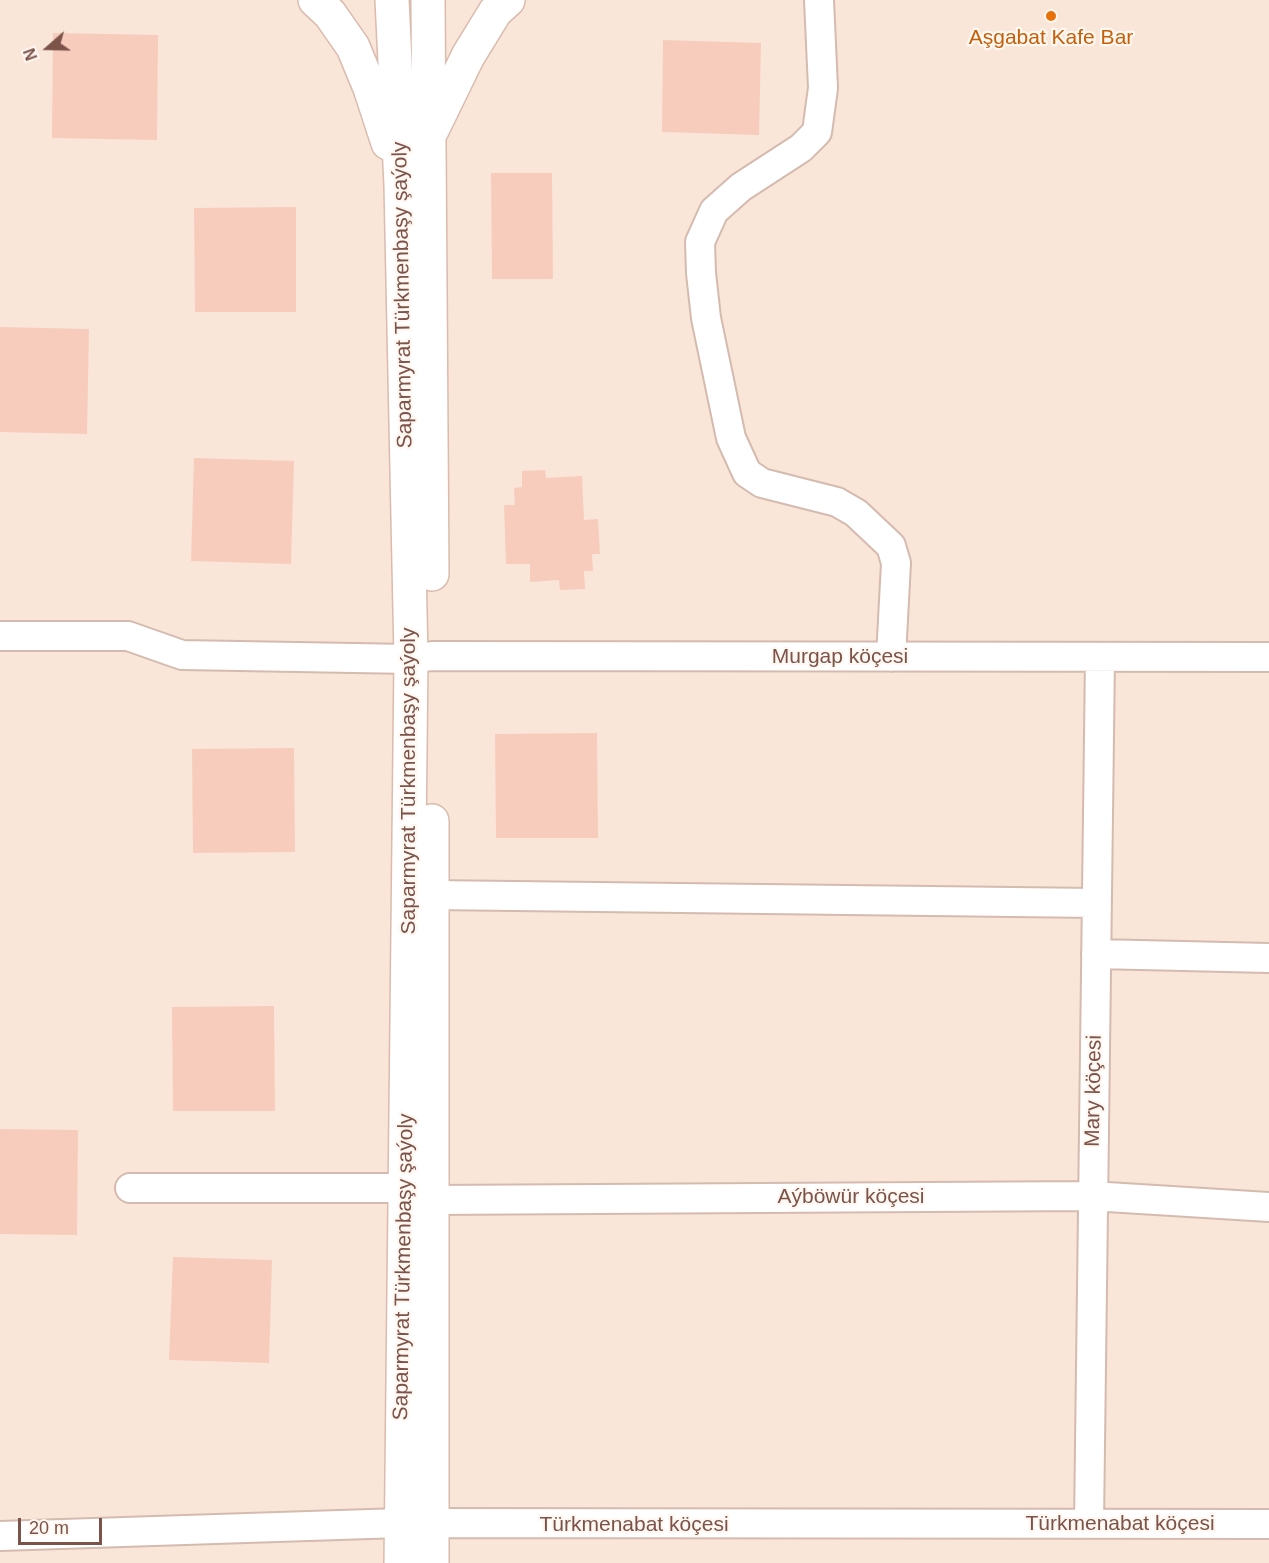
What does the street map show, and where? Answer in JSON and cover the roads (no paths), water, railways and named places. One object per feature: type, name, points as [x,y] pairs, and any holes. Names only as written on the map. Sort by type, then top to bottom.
[{"type":"main road","points":[[315,0],[330,14],[353,47],[370,88],[401,185]]},
{"type":"main road","name":"Saparmyrat Türkmenbaşy şaýoly","points":[[392,0],[431,895],[418,1194]]},
{"type":"main road","name":"Saparmyrat Türkmenbaşy şaýoly","points":[[428,0],[429,137],[422,658],[417,1524],[432,1563]]},
{"type":"main road","points":[[429,137],[468,56],[495,12],[508,0]]},
{"type":"main road","name":"Saparmyrat Türkmenbaşy şaýoly","points":[[401,1563],[417,1524]]},
{"type":"street","points":[[819,0],[823,88],[818,132],[801,148],[741,187],[714,211],[700,242],[701,273],[706,318],[731,438],[747,473],[762,483],[837,502],[856,513],[891,546],[896,563],[891,657]]},
{"type":"street","name":"Murgap köçesi","points":[[0,636],[128,636],[182,655],[422,658],[1269,657]]},
{"type":"street","name":"Mary köçesi","points":[[1089,1524],[1091,1196],[1100,657]]},
{"type":"street","points":[[431,895],[1096,903]]},
{"type":"street","points":[[1096,954],[1269,958]]},
{"type":"street","name":"Aýböwür köçesi","points":[[130,1188],[418,1194],[1091,1196],[1269,1207]]},
{"type":"street","name":"Türkmenabat köçesi","points":[[0,1536],[417,1524],[1269,1524]]},
{"type":"place","name":"Aşgabat Kafe Bar","points":[[1051,16]]}]
